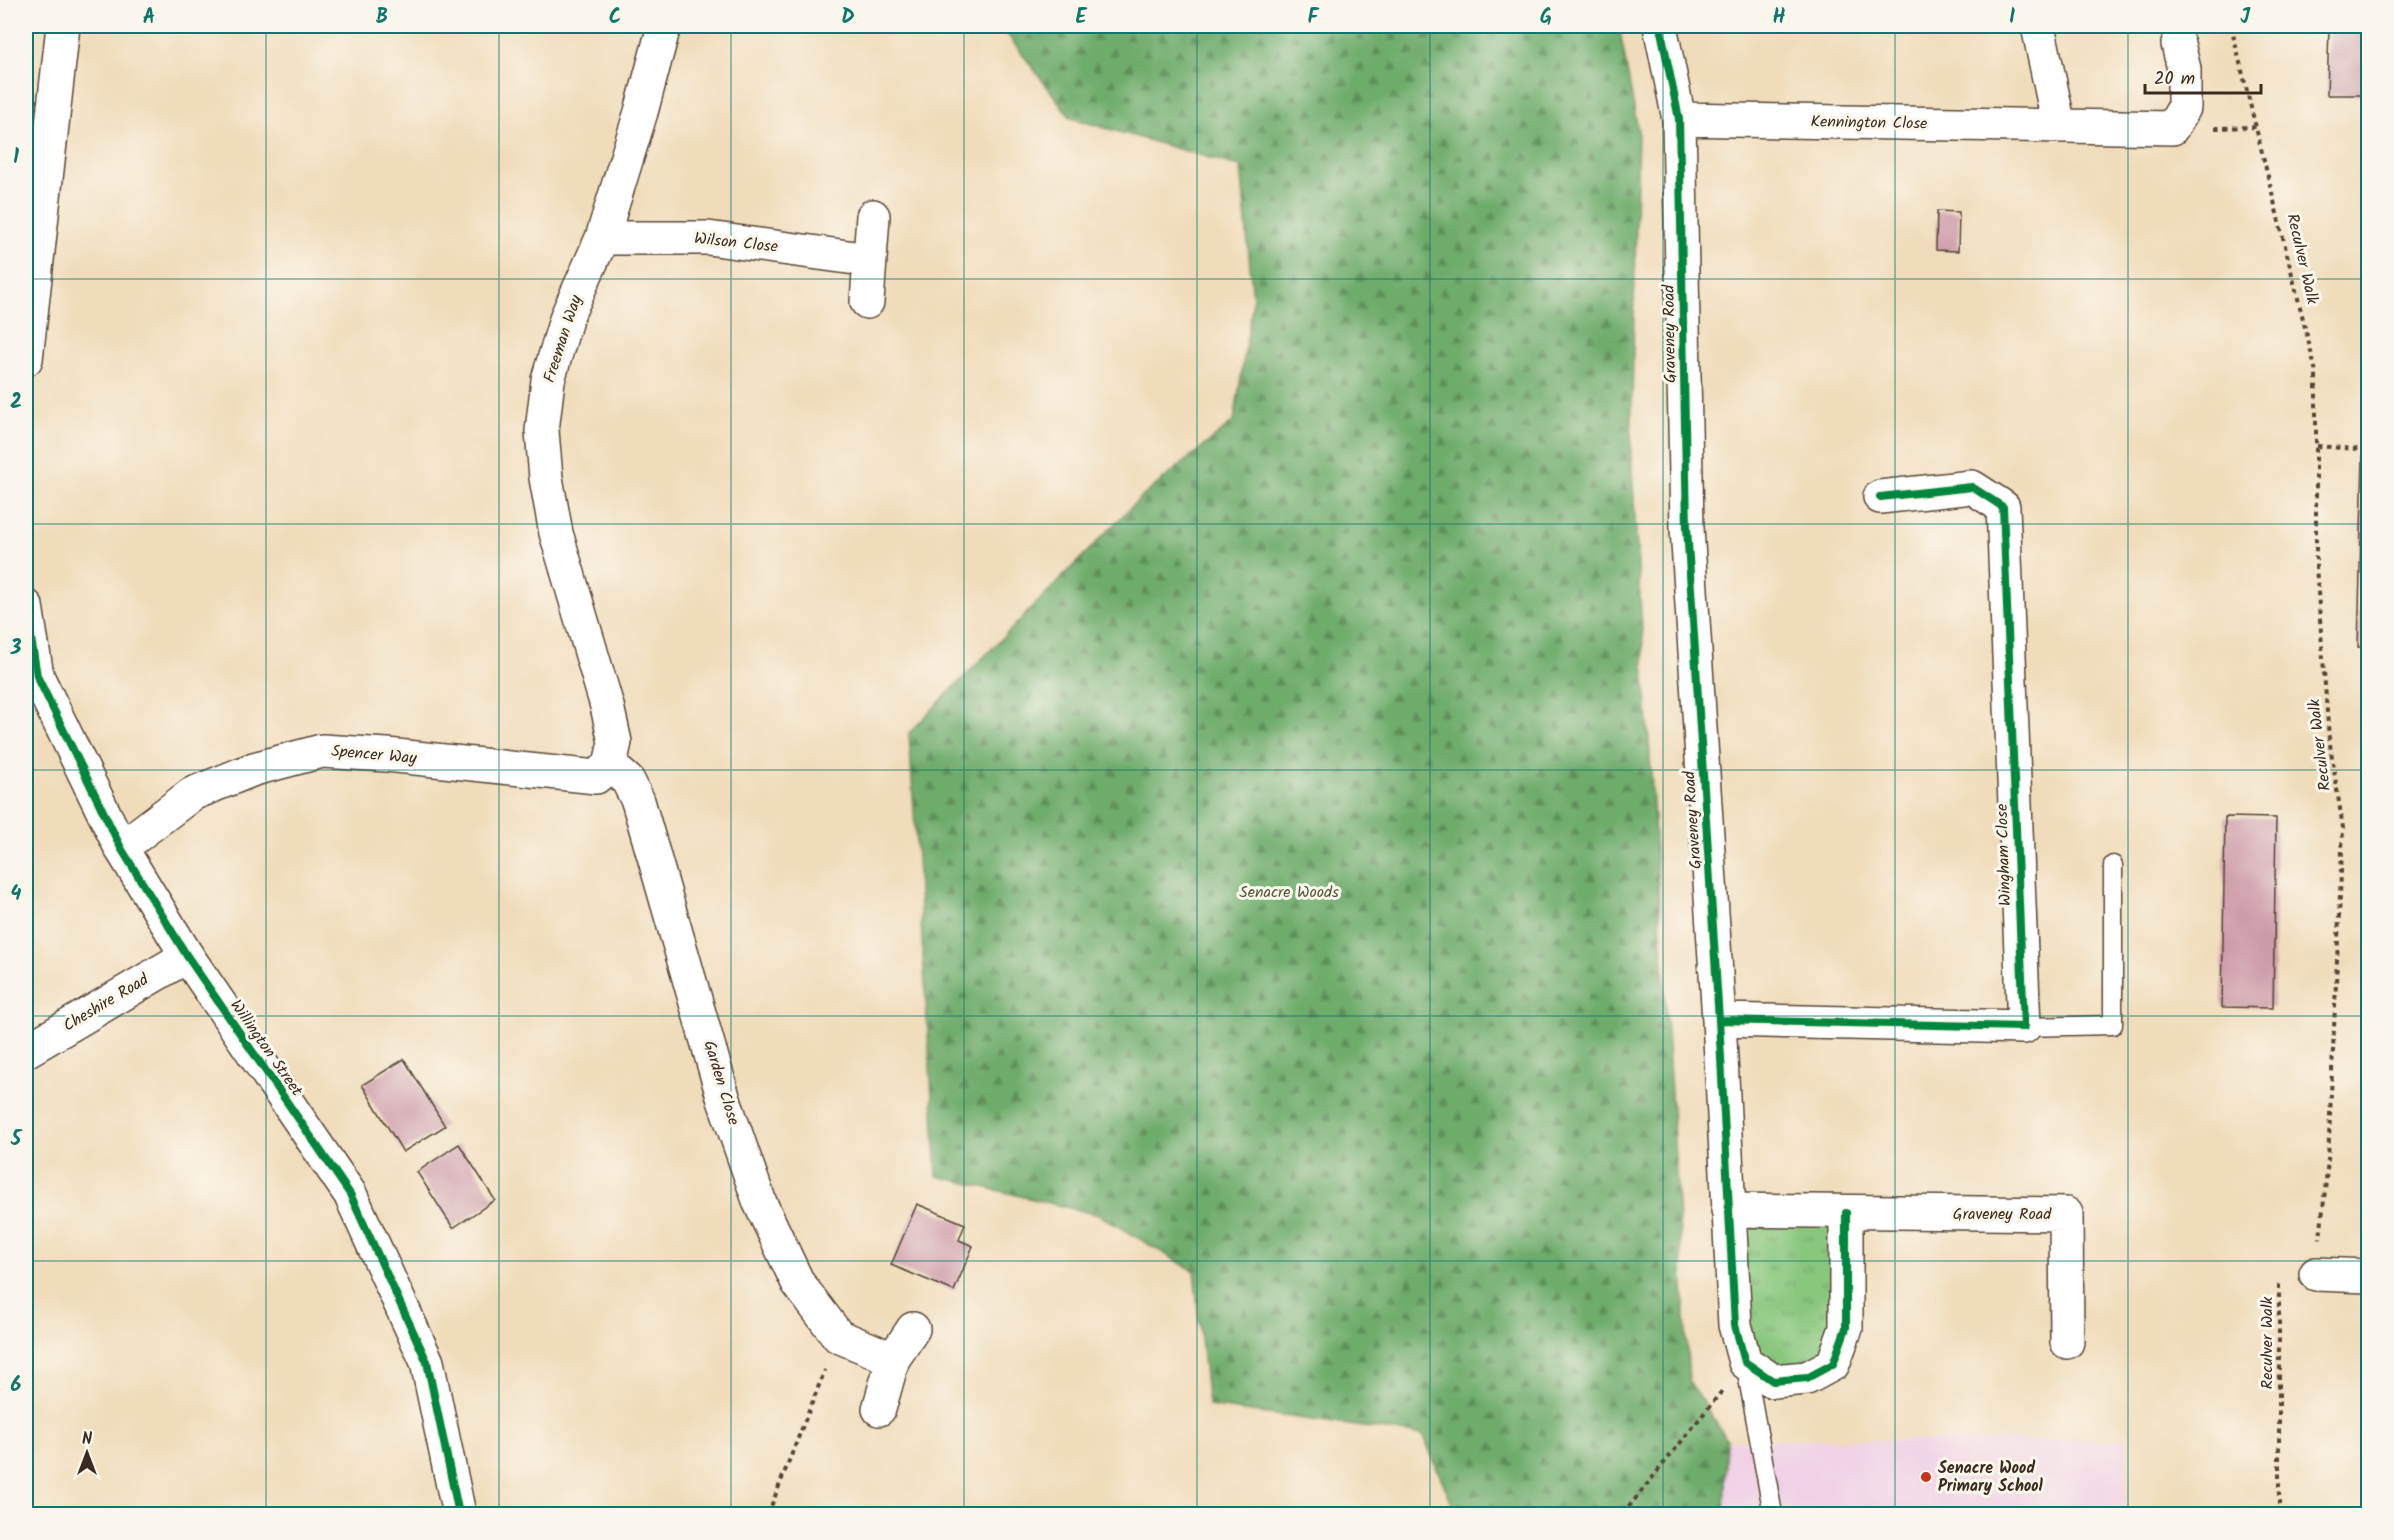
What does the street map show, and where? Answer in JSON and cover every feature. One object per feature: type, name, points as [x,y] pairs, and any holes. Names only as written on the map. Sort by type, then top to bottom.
[{"type":"street","points":[[26,358],[63,26]]},
{"type":"street","name":"Freeman Way","points":[[610,765],[615,742],[607,706],[556,533],[546,478],[542,431],[548,380],[567,316],[602,238],[641,112],[664,26]]},
{"type":"street","name":"Graveney Road","points":[[1660,26],[1679,119],[1687,528],[1719,1020],[1735,1325],[1745,1362]]},
{"type":"street","points":[[2038,26],[2059,126]]},
{"type":"street","name":"Kennington Close","points":[[1679,119],[2172,128],[2184,108],[2184,69],[2178,44]]},
{"type":"street","points":[[867,302],[873,216]]},
{"type":"street","name":"Wilson Close","points":[[602,238],[708,238],[870,260]]},
{"type":"street","name":"Wingham Close","points":[[1880,497],[1972,487],[2003,507],[2024,1028]]},
{"type":"street","name":"Willington Street","points":[[26,606],[37,676],[120,848],[187,956],[351,1194],[427,1362],[459,1515]]},
{"type":"street","name":"Spencer Way","points":[[120,848],[192,794],[254,769],[322,751],[387,755],[596,777],[610,765]]},
{"type":"street","name":"Garden Close","points":[[610,765],[627,781],[638,801],[724,1100],[760,1203],[798,1283],[838,1336]]},
{"type":"street","name":"Cheshire Road","points":[[26,1051],[187,956]]},
{"type":"street","points":[[1719,1020],[2024,1028]]},
{"type":"street","name":"Graveney Road","points":[[1728,1210],[2066,1214],[2067,1342]]},
{"type":"street","points":[[1745,1362],[1773,1381],[1807,1378],[1833,1364],[1846,1328],[1845,1213]]},
{"type":"street","points":[[2316,1274],[2368,1276]]},
{"type":"street","points":[[879,1409],[893,1359],[913,1329]]},
{"type":"street","points":[[838,1336],[893,1359]]},
{"type":"lane","points":[[2024,1028],[2113,1026],[2113,865]]},
{"type":"lane","points":[[1745,1362],[1773,1515]]},
{"type":"path","points":[[2317,446],[2368,450]]},
{"type":"path","points":[[768,1515],[838,1336]]},
{"type":"path","points":[[1623,1515],[1672,1450],[1745,1362]]},
{"type":"shaded area","name":"Senacre Wood Primary School","points":[[1727,1440],[2127,1440],[2125,1514],[1724,1514]]},
{"type":"green space","name":"Senacre Woods","points":[[1001,26],[1619,26],[1638,130],[1631,452],[1689,1381],[1727,1440],[1724,1514],[1454,1514],[1454,1509],[1423,1435],[1208,1406],[1194,1271],[1099,1215],[937,1176],[909,733],[1138,500],[1234,421],[1253,300],[1241,167],[1071,118]]},
{"type":"green space","points":[[1728,1210],[1846,1213],[1846,1328],[1807,1378],[1745,1362]]},
{"type":"building","points":[[2329,26],[2367,26],[2365,95],[2327,95]]},
{"type":"building","points":[[1937,211],[1959,212],[1958,251],[1936,250]]},
{"type":"building","points":[[2363,456],[2368,456],[2368,647],[2358,647]]},
{"type":"building","points":[[2225,817],[2276,818],[2273,1008],[2222,1007]]},
{"type":"building","points":[[404,1059],[445,1126],[403,1152],[362,1085]]},
{"type":"building","points":[[459,1144],[495,1200],[453,1228],[417,1172]]},
{"type":"building","points":[[917,1204],[965,1224],[959,1240],[973,1246],[954,1291],[891,1265]]},
{"type":"cycle path","points":[[1660,26],[1679,119],[1687,528],[1719,1020],[1735,1325],[1745,1362],[1773,1381],[1807,1378],[1833,1364],[1846,1328],[1846,1213]]},
{"type":"cycle path","points":[[1719,1020],[2024,1027],[2003,507],[1972,487],[1880,497]]},
{"type":"cycle path","points":[[26,606],[37,676],[121,848],[187,956],[350,1194],[427,1362],[459,1514]]},
{"type":"place","name":"Senacre Wood Primary School","points":[[1926,1477]]}]
